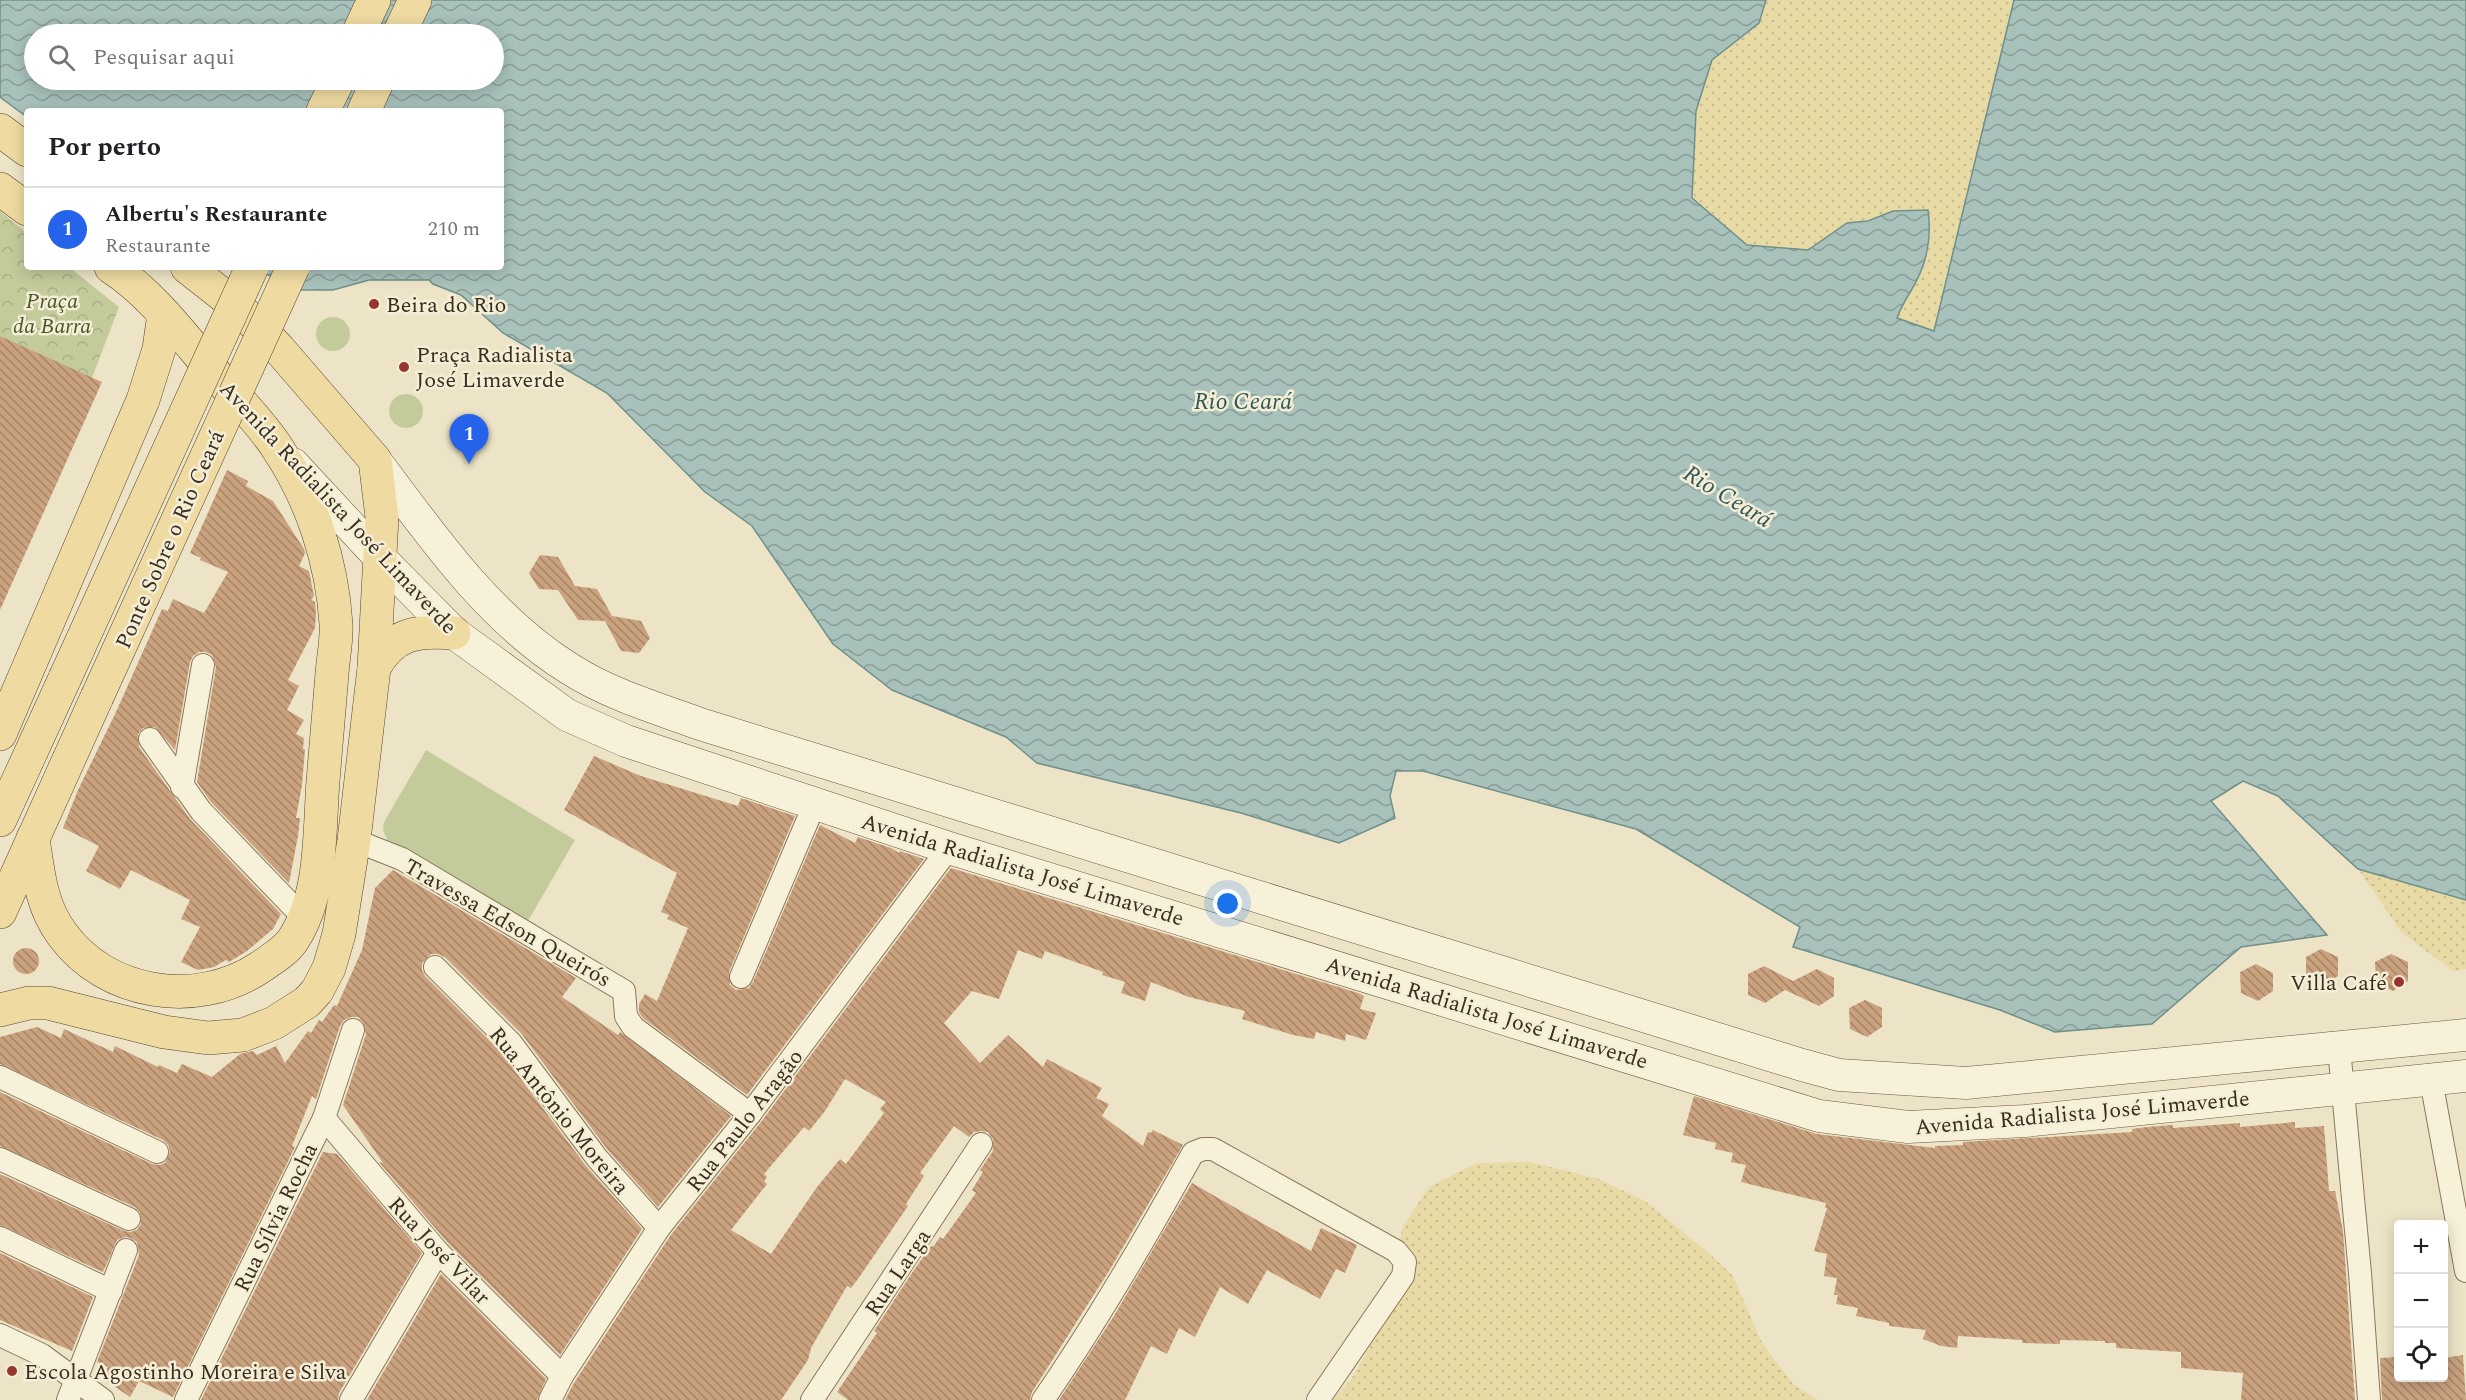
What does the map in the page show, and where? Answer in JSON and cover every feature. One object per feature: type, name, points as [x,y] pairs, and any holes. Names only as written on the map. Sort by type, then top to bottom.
[{"type":"main road","points":[[363,24],[374,0]]},
{"type":"main road","points":[[403,24],[414,0]]},
{"type":"main road","points":[[324,108],[333,90]]},
{"type":"main road","points":[[365,108],[373,90]]},
{"type":"main road","points":[[0,130],[24,148]]},
{"type":"main road","points":[[0,189],[24,207]]},
{"type":"main road","name":"Avenida Radialista José Limaverde","points":[[116,270],[131,280],[164,314],[278,448],[381,559],[454,633],[567,715],[626,741],[949,848],[1819,1116],[1908,1127],[2025,1121],[2466,1076]]},
{"type":"main road","name":"Avenida Radialista José Limaverde","points":[[191,270],[246,315],[286,358],[375,460],[431,534],[491,604],[533,643],[571,670],[636,702],[700,724],[1839,1075],[1966,1083],[2466,1035]]},
{"type":"main road","name":"Ponte Sobre o Rio Ceará","points":[[0,820],[10,787],[61,687],[251,270]]},
{"type":"main road","name":"Ponte Sobre o Rio Ceará","points":[[0,912],[292,270]]},
{"type":"main road","points":[[0,734],[143,400],[159,350],[164,314]]},
{"type":"main road","points":[[33,838],[44,899],[61,934],[78,953],[94,966],[123,982],[162,992],[215,988],[250,974],[274,958],[293,941],[315,888],[336,626],[330,579],[319,534],[304,497],[278,448]]},
{"type":"main road","points":[[0,1010],[29,1003],[48,1003],[164,1032],[208,1038],[243,1035],[274,1023],[307,1002],[317,991],[329,968],[339,934],[354,840],[374,668],[382,517],[375,460]]},
{"type":"main road","points":[[374,668],[382,652],[404,637],[437,632],[454,633]]},
{"type":"main road","points":[[1299,954],[1315,914]]},
{"type":"main road","points":[[1363,974],[1378,933]]},
{"type":"street","points":[[182,787],[203,665]]},
{"type":"street","points":[[150,739],[201,811],[303,917]]},
{"type":"street","points":[[741,977],[815,803]]},
{"type":"street","name":"Travessa Edson Queirós","points":[[354,840],[402,860],[624,991],[626,1016],[633,1026],[750,1113]]},
{"type":"street","name":"Rua Paulo Aragão","points":[[550,1400],[562,1376],[659,1228],[750,1113],[949,848]]},
{"type":"street","name":"Rua Antônio Moreira","points":[[435,968],[511,1043],[597,1158],[659,1228]]},
{"type":"street","name":"Rua Sílvia Rocha","points":[[186,1400],[324,1118],[353,1030]]},
{"type":"street","points":[[2339,1048],[2360,1273],[2369,1400]]},
{"type":"street","points":[[0,1077],[157,1152]]},
{"type":"street","points":[[2431,1080],[2466,1271]]},
{"type":"street","name":"Rua José Vilar","points":[[324,1118],[438,1252],[562,1376]]},
{"type":"street","name":"Rua Larga","points":[[812,1400],[981,1143]]},
{"type":"street","points":[[1043,1400],[1125,1274],[1192,1153],[1203,1149],[1213,1149],[1396,1251],[1405,1262],[1404,1276],[1318,1400]]},
{"type":"street","points":[[0,1159],[129,1220]]},
{"type":"street","points":[[0,1238],[111,1291]]},
{"type":"street","points":[[73,1391],[126,1250]]},
{"type":"street","points":[[351,1400],[438,1252]]},
{"type":"street","points":[[0,1335],[42,1355],[73,1391],[103,1400]]},
{"type":"green space","name":"Praça da Barra","points":[[0,211],[24,231],[24,270],[73,270],[119,307],[92,378],[0,339]]},
{"type":"green space","points":[[333,317],[345,322],[350,334],[345,346],[333,351],[321,346],[316,334],[321,322]]},
{"type":"green space","points":[[406,394],[418,399],[423,411],[418,423],[406,428],[394,423],[389,411],[394,399]]},
{"type":"green space","points":[[426,750],[575,840],[528,921],[388,842],[383,830],[384,822]]},
{"type":"sand","points":[[1766,0],[2014,0],[1935,331],[1897,319],[1903,301],[1921,272],[1931,230],[1893,211],[1868,221],[1847,223],[1808,250],[1747,245],[1692,198],[1696,111],[1712,60],[1759,23]]},
{"type":"sand","points":[[2358,869],[2466,900],[2466,969],[2453,971],[2402,933]]},
{"type":"sand","points":[[1530,1162],[1596,1178],[1645,1201],[1710,1254],[1733,1276],[1762,1343],[1793,1384],[1818,1400],[1333,1400],[1352,1378],[1391,1310],[1402,1228],[1429,1187],[1477,1163]]},
{"type":"water","name":"Rio Ceará","points":[[0,0],[1766,0],[1759,23],[1712,60],[1696,111],[1692,198],[1747,245],[1808,250],[1847,223],[1868,221],[1893,211],[1928,210],[1928,248],[1924,263],[1897,318],[1934,331],[2014,0],[2466,0],[2466,900],[2358,869],[2278,796],[2243,781],[2211,801],[2327,935],[2241,947],[2152,1024],[2055,1032],[2000,1010],[1793,947],[1800,927],[1636,829],[1423,771],[1396,771],[1390,796],[1395,818],[1339,843],[1241,813],[1037,763],[1006,737],[892,690],[833,644],[752,526],[705,492],[607,393],[503,333],[461,295],[433,284],[429,280],[369,280],[333,290],[297,290],[259,270],[504,270],[504,108],[24,108],[24,115],[0,97]]},
{"type":"building","points":[[0,336],[102,382],[0,610]]},
{"type":"building","points":[[227,470],[248,481],[246,486],[273,501],[304,549],[305,553],[299,566],[309,571],[314,596],[311,600],[315,602],[316,614],[315,628],[288,680],[299,686],[287,710],[304,720],[296,734],[304,738],[303,749],[305,749],[296,818],[300,818],[298,836],[289,883],[211,802],[197,782],[216,667],[212,655],[199,652],[190,662],[175,750],[155,727],[143,728],[138,734],[139,747],[190,819],[281,914],[273,929],[247,951],[229,962],[226,960],[214,967],[198,970],[181,962],[200,927],[181,919],[190,900],[131,870],[120,889],[86,871],[99,846],[63,828],[78,790],[162,609],[168,611],[173,599],[204,613],[228,572],[190,553]]},
{"type":"building","points":[[540,555],[558,557],[575,586],[597,589],[612,616],[641,621],[650,638],[639,653],[621,651],[605,621],[578,620],[558,590],[539,589],[529,573]]},
{"type":"building","points":[[594,756],[641,776],[738,806],[741,798],[795,816],[729,972],[730,985],[736,990],[749,988],[753,982],[820,825],[855,843],[858,837],[899,853],[900,851],[924,859],[747,1095],[643,1018],[639,1012],[639,1004],[645,994],[657,1001],[688,928],[667,919],[669,915],[661,912],[677,873],[564,810]]},
{"type":"building","points":[[951,868],[1358,993],[1364,996],[1360,1009],[1376,1013],[1366,1040],[1346,1034],[1345,1041],[1316,1032],[1314,1039],[1242,1019],[1245,1011],[1189,997],[1151,982],[1145,1001],[1121,993],[1125,982],[1102,975],[1103,972],[1045,951],[1042,959],[1018,950],[999,999],[972,991],[944,1023],[980,1063],[1008,1035],[1043,1067],[1047,1059],[1102,1088],[1096,1098],[1109,1104],[1102,1116],[1143,1146],[1148,1132],[1151,1133],[1153,1130],[1183,1145],[1109,1271],[1032,1392],[1030,1400],[848,1400],[837,1392],[877,1333],[874,1331],[912,1273],[931,1246],[933,1247],[940,1237],[943,1239],[976,1193],[972,1190],[983,1172],[980,1170],[993,1151],[993,1139],[988,1132],[981,1131],[974,1132],[969,1137],[954,1126],[920,1173],[924,1176],[906,1204],[908,1206],[858,1279],[851,1288],[847,1286],[811,1348],[808,1360],[781,1400],[565,1400],[670,1236],[761,1122]],"holes":[[[845,1079],[886,1102],[880,1109],[884,1113],[846,1164],[840,1159],[817,1187],[771,1254],[731,1230],[767,1184],[764,1181],[767,1177],[764,1174],[804,1127],[809,1131]]]},
{"type":"building","points":[[393,870],[576,978],[562,997],[618,1035],[620,1032],[731,1116],[658,1207],[607,1149],[521,1033],[445,957],[431,954],[422,963],[425,976],[501,1052],[586,1166],[642,1229],[560,1355],[448,1243],[379,1162],[383,1163],[343,1105],[366,1034],[363,1022],[358,1017],[351,1017],[344,1020],[340,1026],[316,1099],[312,1096],[292,1146],[295,1147],[173,1397],[139,1381],[130,1397],[102,1378],[108,1367],[97,1362],[139,1255],[137,1242],[125,1237],[117,1240],[103,1272],[0,1225],[0,1174],[124,1231],[137,1230],[141,1224],[140,1212],[135,1207],[0,1146],[0,1092],[152,1164],[165,1163],[170,1152],[168,1145],[163,1140],[0,1064],[0,1037],[37,1027],[61,1038],[64,1029],[113,1052],[115,1046],[158,1067],[159,1065],[177,1073],[182,1064],[212,1077],[240,1054],[253,1051],[257,1055],[276,1046],[285,1063],[308,1031],[311,1033],[319,1020],[322,1022],[334,1005],[337,1006],[362,950],[375,888]]},
{"type":"building","points":[[26,948],[35,952],[39,961],[35,970],[26,974],[17,970],[13,961],[17,952]]},
{"type":"building","points":[[2321,949],[2338,957],[2338,976],[2323,985],[2306,978],[2306,957]]},
{"type":"building","points":[[2391,954],[2408,962],[2408,981],[2393,991],[2376,983],[2375,962]]},
{"type":"building","points":[[2256,964],[2273,973],[2273,991],[2258,1001],[2241,993],[2240,972]]},
{"type":"building","points":[[1764,966],[1793,981],[1817,969],[1834,978],[1834,996],[1819,1006],[1785,990],[1765,1003],[1748,995],[1748,974]]},
{"type":"building","points":[[1865,1000],[1882,1008],[1882,1027],[1867,1037],[1850,1029],[1849,1008]]},
{"type":"building","points":[[1694,1096],[1817,1134],[1935,1148],[1935,1146],[1963,1145],[1963,1142],[2132,1132],[2132,1129],[2173,1125],[2173,1128],[2240,1123],[2240,1127],[2295,1122],[2295,1128],[2324,1126],[2329,1191],[2335,1191],[2343,1231],[2355,1400],[2241,1400],[2243,1373],[2181,1368],[2181,1352],[2116,1348],[2116,1343],[2105,1343],[2105,1341],[2060,1340],[2060,1344],[2022,1343],[2022,1340],[1958,1336],[1957,1348],[1941,1346],[1923,1339],[1926,1330],[1889,1326],[1889,1323],[1856,1316],[1858,1308],[1836,1304],[1838,1295],[1834,1295],[1837,1278],[1824,1276],[1827,1254],[1814,1251],[1827,1208],[1825,1208],[1826,1203],[1741,1182],[1746,1165],[1731,1162],[1733,1153],[1715,1149],[1716,1143],[1683,1135]]},
{"type":"building","points":[[323,1152],[337,1154],[422,1253],[339,1393],[338,1400],[201,1400]]},
{"type":"building","points":[[1192,1183],[1311,1251],[1321,1228],[1357,1245],[1345,1273],[1336,1269],[1320,1299],[1267,1270],[1248,1304],[1220,1287],[1195,1337],[1179,1328],[1167,1354],[1151,1346],[1125,1400],[1059,1400],[1114,1316]]},
{"type":"building","points":[[0,1253],[93,1297],[72,1351],[0,1320]]},
{"type":"building","points":[[441,1274],[546,1379],[537,1400],[367,1400]]},
{"type":"building","points":[[2463,1355],[2466,1400],[2382,1400],[2380,1358],[2394,1357],[2394,1382],[2448,1382],[2448,1357]]},
{"type":"place","name":"Beira do Rio","points":[[374,304]]},
{"type":"place","name":"Praça Radialista José Limaverde","points":[[404,367]]},
{"type":"place","name":"Albertu's Restaurante","points":[[469,464]]},
{"type":"place","name":"Villa Café","points":[[2399,982]]},
{"type":"place","name":"Escola Agostinho Moreira e Silva","points":[[12,1371]]}]
